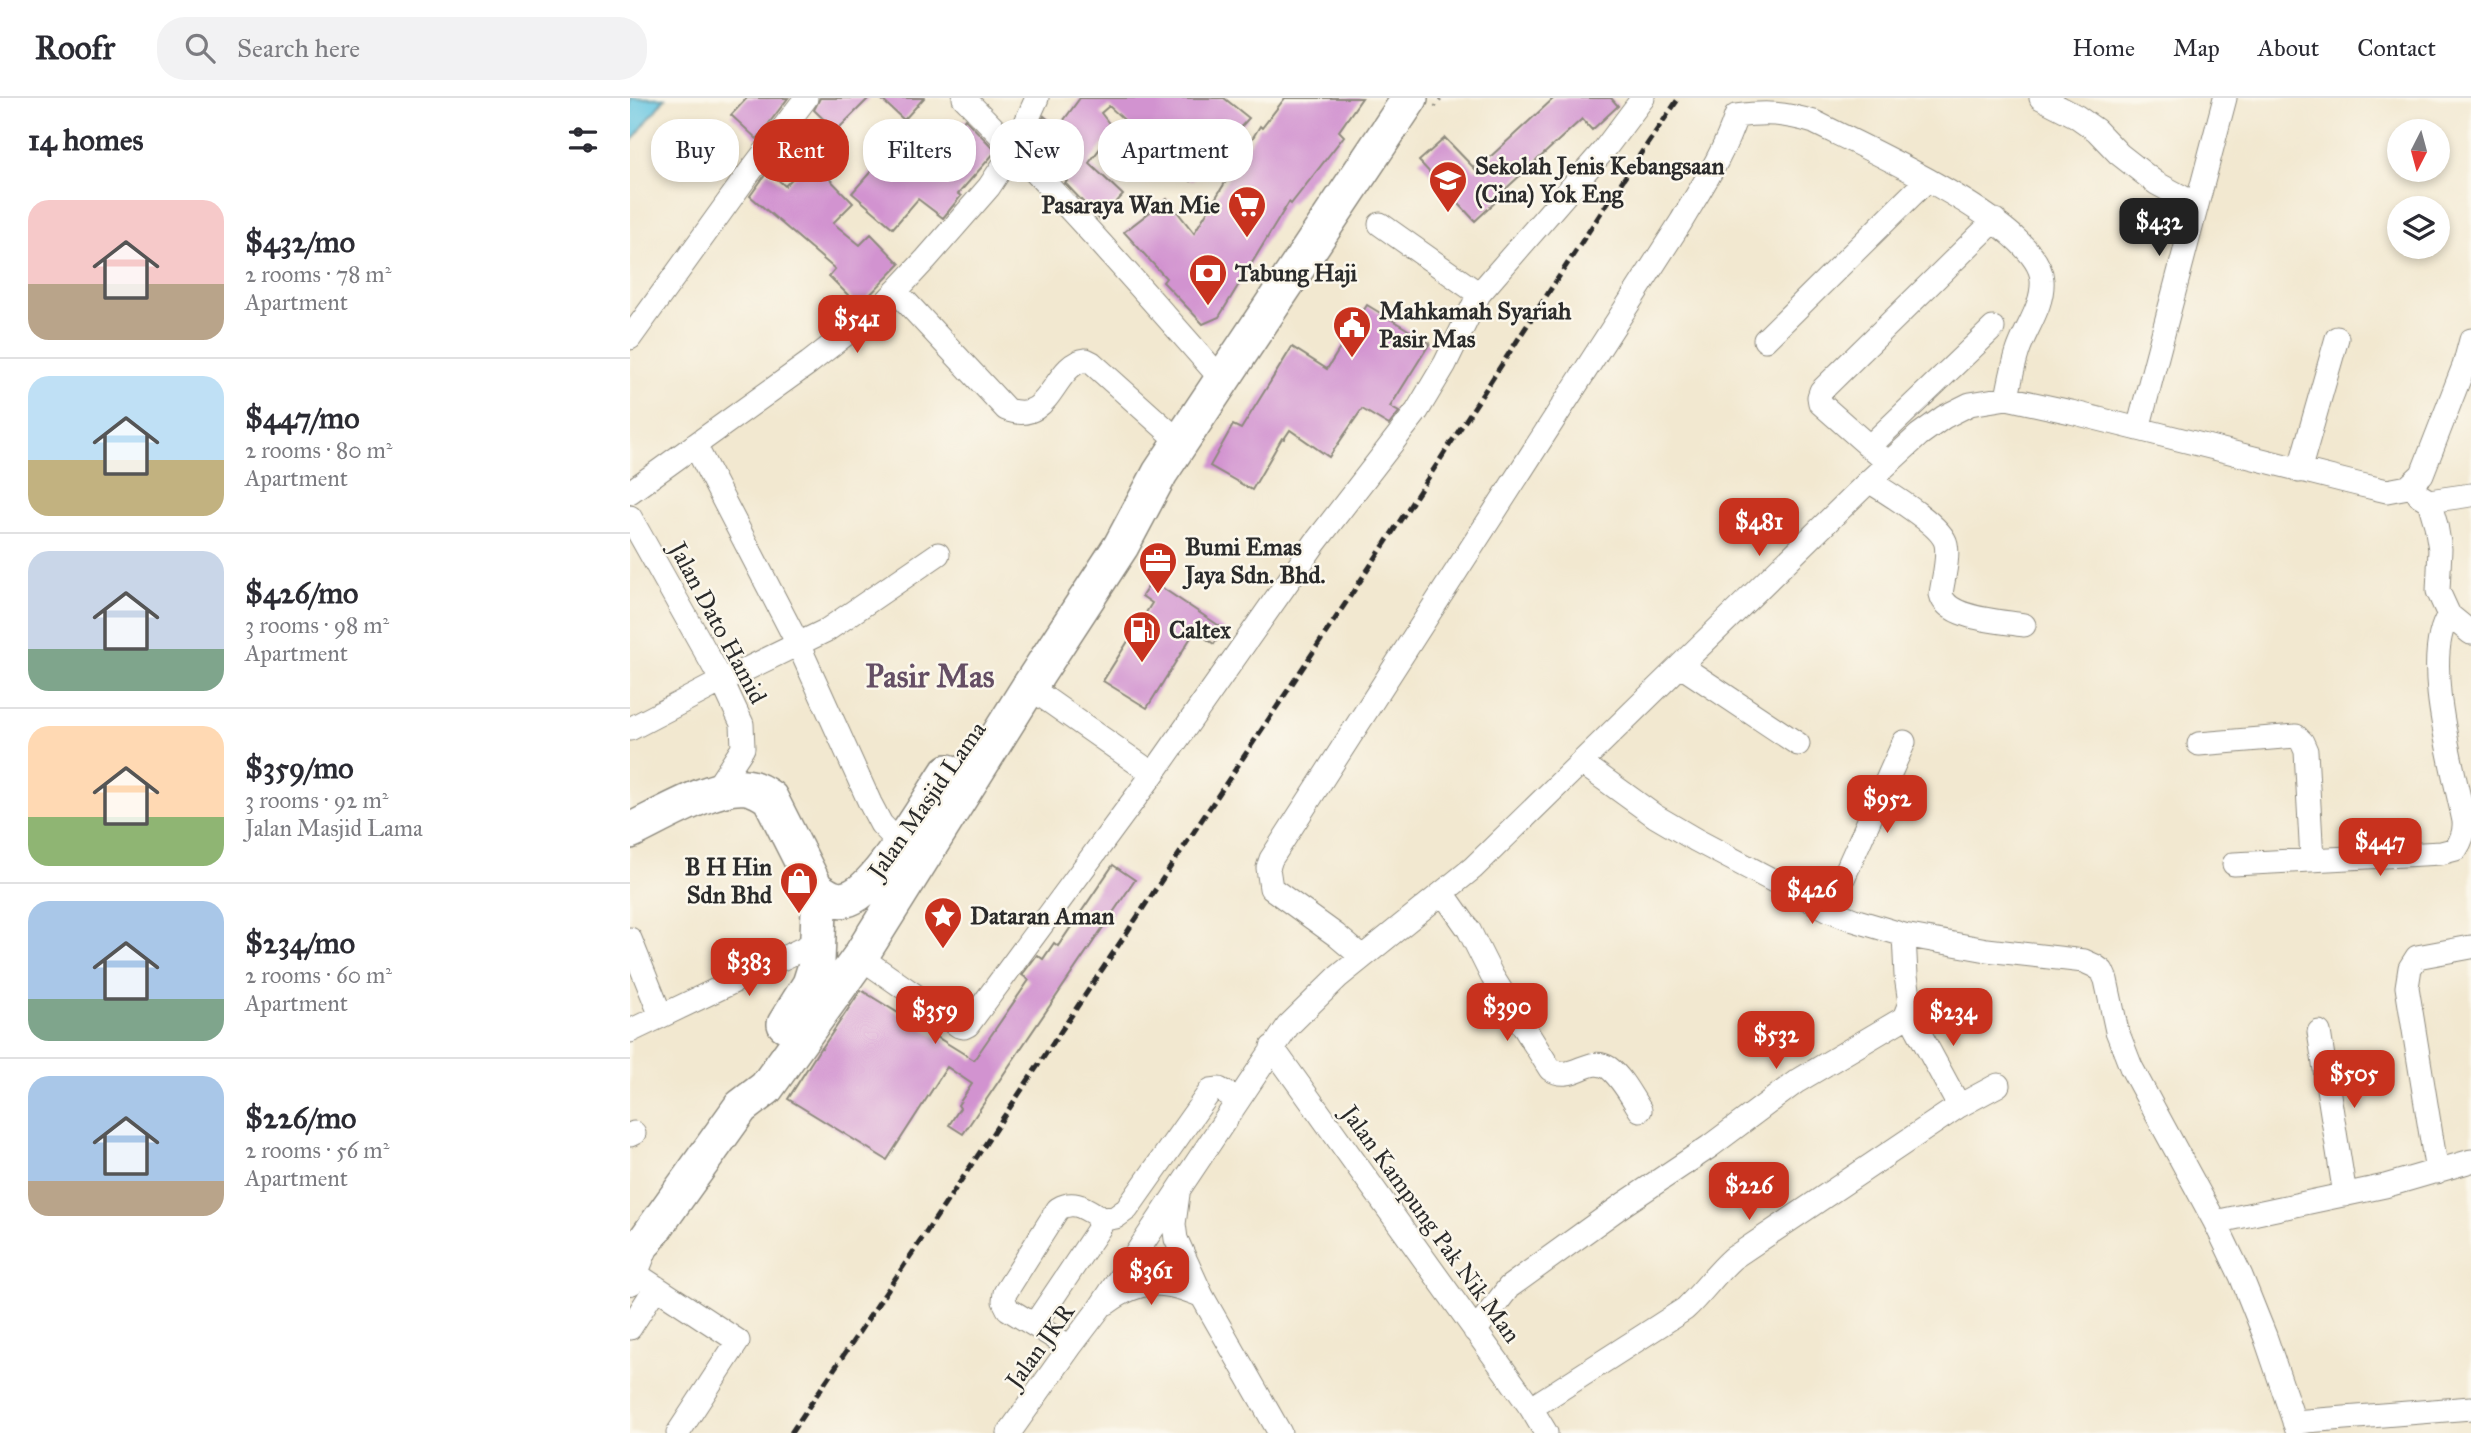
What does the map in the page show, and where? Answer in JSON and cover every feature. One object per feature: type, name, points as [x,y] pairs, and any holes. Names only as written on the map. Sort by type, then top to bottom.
[{"type":"highway","name":"Jalan Masjid Lama","points":[[816,889],[833,900],[857,895],[869,885],[901,845],[1090,575],[1121,546],[1160,473],[1222,380],[1422,103]]},
{"type":"highway","name":"Jalan Masjid Lama","points":[[741,1107],[766,1088],[860,957],[1029,687],[1090,575]]},
{"type":"highway","points":[[630,831],[714,792],[733,787],[760,791],[770,798],[816,889]]},
{"type":"highway","name":"Jalan Masjid Lama","points":[[639,1267],[741,1107],[749,1076],[810,984],[817,962],[819,942],[820,918],[816,889]]},
{"type":"street","points":[[630,338],[806,98]]},
{"type":"street","points":[[964,98],[990,125]]},
{"type":"street","points":[[1028,119],[1037,98]]},
{"type":"street","points":[[860,957],[959,1026],[968,1025],[1153,774],[1315,543],[1417,411],[1445,364],[1479,294],[1604,150],[1643,98]]},
{"type":"street","points":[[2041,98],[2076,116],[2096,130],[2119,154],[2156,183],[2195,204]]},
{"type":"street","points":[[2138,429],[2225,98]]},
{"type":"street","points":[[1362,957],[1271,888],[1268,868],[1271,859],[1681,222],[1731,133],[1735,107],[1787,114],[1814,122],[1968,202],[1995,220],[2020,242],[2043,279],[2040,296],[2018,350],[2007,398],[2387,491],[2408,487],[2422,474],[2459,379],[2471,340]]},
{"type":"street","points":[[1765,340],[1927,180]]},
{"type":"street","points":[[630,492],[865,321],[896,291],[992,182]]},
{"type":"street","points":[[1044,182],[1222,380]]},
{"type":"street","points":[[1888,463],[1821,403],[1821,391],[1995,220]]},
{"type":"street","points":[[1380,224],[1479,294]]},
{"type":"street","points":[[896,291],[1006,409],[1027,413],[1038,406],[1074,364],[1086,360],[1180,442]]},
{"type":"street","points":[[1869,447],[1993,328]]},
{"type":"street","points":[[2299,471],[2337,338]]},
{"type":"street","name":"Jalan JKR","points":[[1009,1433],[1099,1309],[1272,1047],[1307,1006],[1362,957],[1473,868],[1888,463],[1944,417],[1970,404],[2007,398]]},
{"type":"street","points":[[695,445],[798,644],[870,803],[881,824],[901,845]]},
{"type":"street","points":[[1869,481],[1923,517],[1941,535],[1945,542],[1945,552],[1941,594],[1942,601],[1948,608],[1958,613],[2024,625]]},
{"type":"street","points":[[2408,487],[2429,501],[2440,549],[2438,591],[2449,615],[2471,633]]},
{"type":"street","points":[[2429,501],[2471,495]]},
{"type":"street","name":"Jalan Dato Hamid","points":[[630,517],[722,681],[742,724],[743,748],[714,792]]},
{"type":"street","points":[[630,729],[827,630],[938,554]]},
{"type":"street","points":[[2234,864],[2441,853],[2456,849],[2465,829],[2439,695],[2436,661],[2442,625],[2449,615]]},
{"type":"street","points":[[1681,666],[1798,744]]},
{"type":"street","points":[[1029,687],[1153,774]]},
{"type":"street","points":[[2199,744],[2296,736],[2302,741],[2306,751],[2312,860]]},
{"type":"street","points":[[1829,910],[1904,742]]},
{"type":"street","points":[[1582,763],[1665,822],[1829,910],[1875,928],[1904,935],[1987,950],[2072,959],[2102,971],[2117,1031],[2131,1067],[2216,1222],[2266,1336],[2296,1427],[2471,1408]]},
{"type":"street","points":[[1443,893],[1469,930],[1492,976],[1550,1069],[1570,1074],[1587,1065],[1603,1065],[1617,1077],[1640,1110]]},
{"type":"street","points":[[1475,1331],[1509,1287],[1709,1147],[1796,1082],[1903,1018],[1910,1003],[1904,935]]},
{"type":"street","points":[[630,939],[661,1016]]},
{"type":"street","points":[[630,1031],[819,942]]},
{"type":"street","points":[[2437,1172],[2407,987],[2410,968],[2417,957],[2471,947]]},
{"type":"street","points":[[1908,1012],[1959,1106]]},
{"type":"street","points":[[2319,1032],[2345,1195]]},
{"type":"street","name":"Jalan Kampung Pak Nik Man","points":[[1272,1047],[1531,1408],[1546,1433]]},
{"type":"street","points":[[1531,1408],[1660,1327],[1700,1296],[1733,1258],[1959,1106],[1998,1085]]},
{"type":"street","points":[[1099,1220],[1116,1217],[1127,1209],[1211,1090],[1219,1089],[1237,1099]]},
{"type":"street","points":[[2216,1222],[2345,1195],[2471,1161]]},
{"type":"street","points":[[1181,1184],[1174,1224],[1176,1239],[1202,1296],[1280,1433]]},
{"type":"street","points":[[1035,1324],[1100,1227],[1096,1215],[1077,1204],[1058,1209],[1005,1293],[1004,1301],[1008,1309],[1070,1347]]},
{"type":"street","points":[[630,1328],[639,1267],[738,1341],[678,1433]]},
{"type":"street","points":[[1099,1309],[1125,1290],[1157,1284],[1177,1286],[1202,1296]]},
{"type":"path","points":[[1422,103],[1442,98]]},
{"type":"water","points":[[630,98],[665,98],[630,143]]},
{"type":"building","points":[[747,98],[788,98],[772,119],[753,119],[753,135],[739,122],[739,119],[731,115]]},
{"type":"building","points":[[820,98],[869,98],[848,119],[823,119],[814,110]]},
{"type":"building","points":[[880,98],[924,98],[903,119]]},
{"type":"building","points":[[1080,98],[1224,98],[1249,118],[1123,119],[1109,106],[1101,113],[1106,119],[1098,119],[1098,151],[1089,163],[1098,171],[1098,182],[1109,182],[1123,195],[1100,220],[1065,183],[1084,182],[1084,119],[1065,119]]},
{"type":"building","points":[[1285,98],[1362,98],[1339,131],[1344,136],[1291,204],[1289,202],[1219,317],[1203,324],[1163,282],[1166,278],[1124,232],[1167,199],[1194,233],[1225,182],[1253,182],[1253,137],[1260,126],[1262,128]]},
{"type":"building","points":[[1554,98],[1611,98],[1618,106],[1592,130],[1582,119],[1499,195],[1501,197],[1475,221],[1419,161],[1445,138],[1476,170]]},
{"type":"building","points":[[976,130],[990,145],[990,158],[976,174]]},
{"type":"building","points":[[863,180],[969,182],[943,218],[918,199],[893,228],[852,193]]},
{"type":"building","points":[[760,182],[780,182],[785,186],[789,182],[832,182],[853,203],[833,223],[860,245],[871,234],[900,264],[859,306],[829,276],[835,269],[750,196]]},
{"type":"building","points":[[1367,305],[1430,343],[1390,407],[1399,412],[1389,425],[1362,409],[1329,457],[1290,430],[1284,439],[1282,438],[1252,490],[1210,466],[1233,425],[1241,429],[1292,347],[1327,369]]},
{"type":"building","points":[[1152,581],[1224,629],[1214,644],[1195,631],[1147,708],[1103,681],[1152,603],[1142,596]]},
{"type":"building","points":[[1113,865],[1135,880],[963,1134],[949,1125],[972,1084],[947,1067],[887,1160],[788,1099],[861,990],[974,1060],[1029,980],[1022,975],[1037,955],[1043,959],[1054,943],[1058,946]]},
{"type":"railway","points":[[791,1433],[1164,877],[1679,98]]},
{"type":"place","name":"Sekolah Jenis Kebangsaan (Cina) Yok Eng","points":[[1448,214]]},
{"type":"place","name":"Pasaraya Wan Mie","points":[[1247,239]]},
{"type":"place","name":"Tabung Haji","points":[[1208,307]]},
{"type":"place","name":"Mahkamah Syariah Pasir Mas","points":[[1352,359]]},
{"type":"place","name":"Bumi Emas Jaya Sdn. Bhd.","points":[[1158,595]]},
{"type":"place","name":"Caltex","points":[[1142,664]]},
{"type":"place","name":"B H Hin Sdn Bhd","points":[[799,915]]},
{"type":"place","name":"Dataran Aman","points":[[943,950]]},
{"type":"district","name":"Pasir Mas","points":[[930,676]]}]
